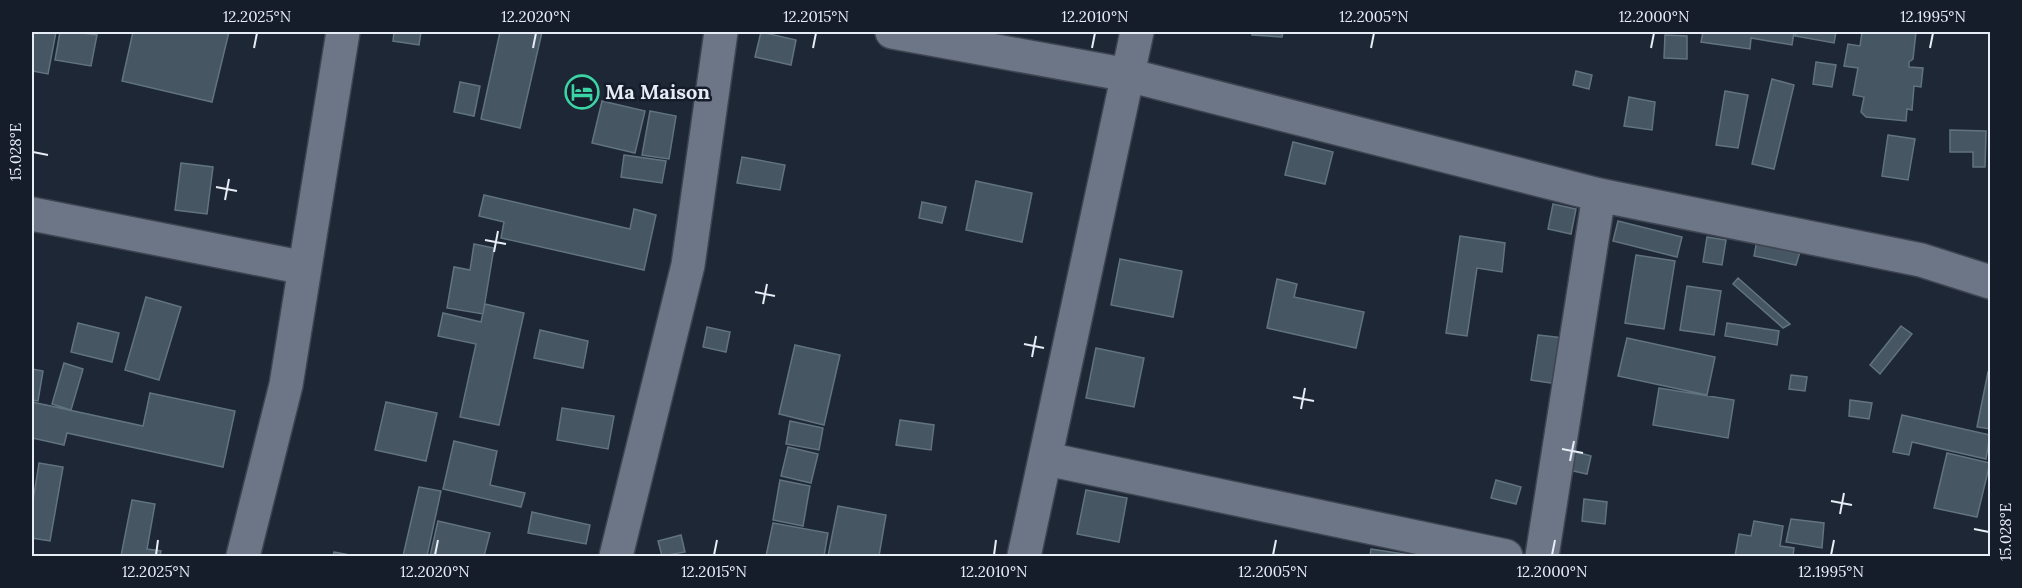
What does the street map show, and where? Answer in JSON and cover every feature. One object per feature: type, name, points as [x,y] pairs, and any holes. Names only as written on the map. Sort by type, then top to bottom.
[{"type":"street","points":[[243,556],[286,385],[343,32]]},
{"type":"street","points":[[616,556],[688,265],[721,32]]},
{"type":"street","points":[[892,32],[1128,75],[1599,195],[1921,260],[1990,282]]},
{"type":"street","points":[[1024,556],[1047,459],[1137,32]]},
{"type":"street","points":[[1542,556],[1599,195]]},
{"type":"street","points":[[32,214],[305,268]]},
{"type":"street","points":[[1047,459],[1506,556]]},
{"type":"building","points":[[32,32],[56,32],[48,74],[32,71]]},
{"type":"building","points":[[60,32],[97,35],[91,66],[55,60]]},
{"type":"building","points":[[133,32],[229,32],[212,102],[122,81]]},
{"type":"building","points":[[394,32],[421,32],[419,45],[393,41]]},
{"type":"building","points":[[500,32],[542,32],[520,128],[481,119]]},
{"type":"building","points":[[761,32],[796,40],[791,65],[755,57]]},
{"type":"building","points":[[1252,32],[1283,32],[1282,37],[1252,35]]},
{"type":"building","points":[[1703,32],[1794,32],[1792,45],[1751,38],[1750,49],[1701,42]]},
{"type":"building","points":[[1796,32],[1836,32],[1834,43],[1795,36]]},
{"type":"building","points":[[1862,32],[1916,32],[1913,59],[1909,62],[1909,67],[1923,68],[1921,87],[1914,86],[1912,110],[1907,109],[1906,121],[1866,117],[1861,112],[1864,97],[1853,95],[1858,68],[1844,66],[1848,44],[1860,46]]},
{"type":"building","points":[[1665,35],[1687,36],[1687,59],[1664,58]]},
{"type":"building","points":[[1816,62],[1836,65],[1832,87],[1813,84]]},
{"type":"building","points":[[1576,71],[1592,75],[1589,89],[1573,85]]},
{"type":"building","points":[[1772,79],[1794,85],[1774,169],[1752,164]]},
{"type":"building","points":[[460,82],[480,86],[474,116],[454,112]]},
{"type":"building","points":[[1725,91],[1748,95],[1738,148],[1716,145]]},
{"type":"building","points":[[1629,97],[1655,102],[1652,130],[1624,126]]},
{"type":"building","points":[[602,101],[645,111],[635,153],[592,143]]},
{"type":"building","points":[[650,111],[676,116],[669,159],[642,155]]},
{"type":"building","points":[[1950,130],[1986,131],[1985,167],[1973,167],[1973,152],[1950,152]]},
{"type":"building","points":[[1888,135],[1915,139],[1908,180],[1882,176]]},
{"type":"building","points":[[1293,142],[1333,152],[1325,184],[1285,175]]},
{"type":"building","points":[[624,155],[666,161],[662,183],[621,177]]},
{"type":"building","points":[[742,157],[785,165],[780,190],[737,183]]},
{"type":"building","points":[[181,163],[213,167],[207,214],[175,210]]},
{"type":"building","points":[[976,181],[1032,193],[1022,242],[966,230]]},
{"type":"building","points":[[484,195],[630,229],[634,209],[656,215],[644,270],[501,238],[504,222],[479,216]]},
{"type":"building","points":[[922,202],[946,207],[942,223],[919,218]]},
{"type":"building","points":[[1553,204],[1576,209],[1571,234],[1548,229]]},
{"type":"building","points":[[1618,221],[1682,237],[1677,257],[1613,241]]},
{"type":"building","points":[[1758,235],[1802,245],[1796,265],[1754,256]]},
{"type":"building","points":[[1460,236],[1505,243],[1502,272],[1477,268],[1467,336],[1446,333]]},
{"type":"building","points":[[1707,237],[1726,240],[1722,265],[1703,262]]},
{"type":"building","points":[[474,244],[494,248],[483,314],[447,308],[454,267],[470,270]]},
{"type":"building","points":[[1636,255],[1675,261],[1664,329],[1625,323]]},
{"type":"building","points":[[1120,259],[1182,271],[1173,317],[1111,305]]},
{"type":"building","points":[[1738,278],[1790,324],[1783,328],[1733,284]]},
{"type":"building","points":[[1277,279],[1297,284],[1294,297],[1364,312],[1356,348],[1267,328]]},
{"type":"building","points":[[1687,286],[1721,291],[1714,335],[1680,330]]},
{"type":"building","points":[[146,297],[181,307],[159,380],[125,370]]},
{"type":"building","points":[[485,304],[524,313],[499,425],[460,417],[476,344],[438,336],[443,313],[481,322]]},
{"type":"building","points":[[78,323],[119,333],[112,362],[71,352]]},
{"type":"building","points":[[1727,323],[1779,331],[1777,345],[1725,336]]},
{"type":"building","points":[[1901,326],[1912,334],[1880,374],[1870,365]]},
{"type":"building","points":[[707,327],[730,332],[726,352],[703,347]]},
{"type":"building","points":[[540,330],[588,341],[583,368],[534,358]]},
{"type":"building","points":[[1538,335],[1564,338],[1557,384],[1531,380]]},
{"type":"building","points":[[1627,338],[1715,357],[1707,395],[1618,376]]},
{"type":"building","points":[[795,345],[840,355],[824,425],[779,414]]},
{"type":"building","points":[[1096,348],[1144,358],[1134,407],[1086,398]]},
{"type":"building","points":[[64,363],[83,369],[71,410],[52,404]]},
{"type":"building","points":[[32,369],[43,371],[38,401],[32,400]]},
{"type":"building","points":[[1988,372],[1990,373],[1990,429],[1977,427]]},
{"type":"building","points":[[1791,375],[1807,377],[1805,391],[1789,389]]},
{"type":"building","points":[[1659,388],[1734,400],[1728,438],[1653,425]]},
{"type":"building","points":[[150,393],[235,411],[223,467],[67,433],[64,445],[32,438],[32,402],[143,426]]},
{"type":"building","points":[[1850,400],[1872,403],[1869,419],[1849,416]]},
{"type":"building","points":[[386,402],[437,413],[426,461],[375,450]]},
{"type":"building","points":[[562,408],[614,416],[608,449],[557,440]]},
{"type":"building","points":[[1902,415],[1990,435],[1986,459],[1912,442],[1909,455],[1893,452]]},
{"type":"building","points":[[900,420],[934,425],[931,450],[896,445]]},
{"type":"building","points":[[790,421],[823,428],[819,450],[786,444]]},
{"type":"building","points":[[454,441],[497,451],[490,485],[525,493],[521,507],[443,489]]},
{"type":"building","points":[[788,447],[818,454],[811,483],[781,476]]},
{"type":"building","points":[[1569,450],[1591,456],[1587,474],[1564,469]]},
{"type":"building","points":[[1947,453],[1990,463],[1977,517],[1934,508]]},
{"type":"building","points":[[39,463],[63,467],[50,541],[32,538],[32,507]]},
{"type":"building","points":[[780,480],[810,486],[803,526],[773,520]]},
{"type":"building","points":[[1496,480],[1521,487],[1516,504],[1491,498]]},
{"type":"building","points":[[419,487],[441,491],[427,556],[403,556]]},
{"type":"building","points":[[1086,490],[1127,498],[1119,542],[1077,534]]},
{"type":"building","points":[[1584,499],[1607,502],[1605,524],[1582,521]]},
{"type":"building","points":[[132,500],[155,504],[147,549],[161,551],[160,556],[121,556]]},
{"type":"building","points":[[838,506],[886,515],[879,556],[828,556]]},
{"type":"building","points":[[532,512],[590,525],[586,544],[528,533]]},
{"type":"building","points":[[1791,519],[1824,523],[1822,548],[1786,542]]},
{"type":"building","points":[[438,521],[490,533],[484,556],[430,556]]},
{"type":"building","points":[[1754,521],[1783,526],[1780,546],[1794,548],[1793,556],[1735,556],[1739,534],[1751,536]]},
{"type":"building","points":[[773,523],[828,533],[824,556],[766,556]]},
{"type":"building","points":[[681,535],[685,552],[662,556],[658,541]]},
{"type":"building","points":[[1371,549],[1417,556],[1370,556]]},
{"type":"building","points":[[334,552],[355,556],[333,556]]},
{"type":"place","name":"Ma Maison","points":[[582,92]]}]
